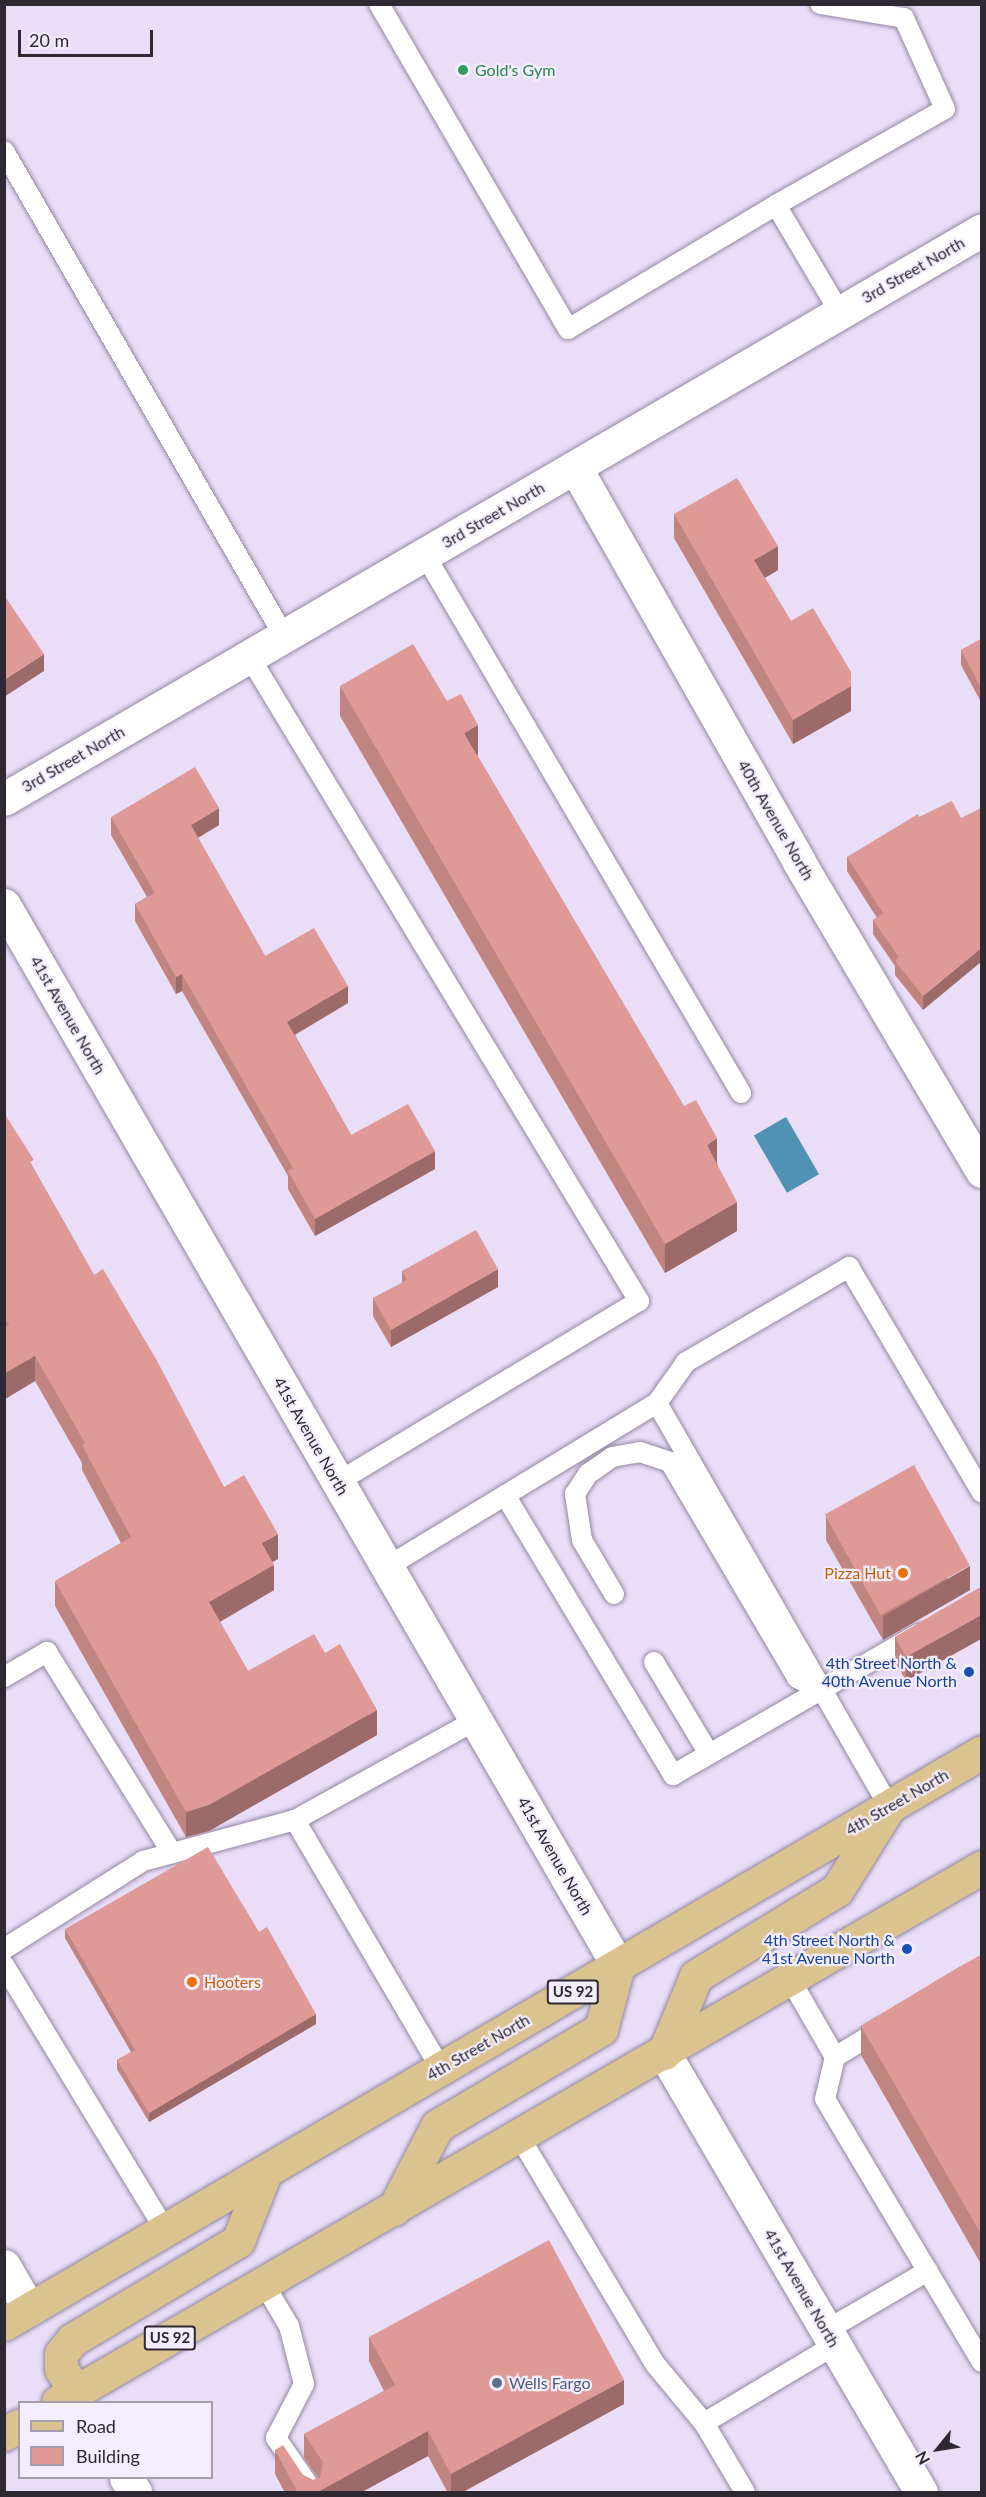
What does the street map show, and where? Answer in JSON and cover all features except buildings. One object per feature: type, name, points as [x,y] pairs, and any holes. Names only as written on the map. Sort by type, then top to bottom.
[{"type":"main road","name":"4th Street North","points":[[17,2317],[981,1752]]},
{"type":"main road","points":[[664,2053],[696,1976],[837,1890],[889,1806]]},
{"type":"main road","name":"US 92","points":[[72,2399],[264,2284],[981,1868]]},
{"type":"main road","points":[[394,2209],[437,2126],[601,2029],[618,1966]]},
{"type":"main road","points":[[72,2399],[62,2369],[61,2354],[72,2340],[238,2241],[265,2173]]},
{"type":"main road","points":[[4,2434],[18,2426]]},
{"type":"street","name":"3rd Street North","points":[[4,798],[981,230]]},
{"type":"street","name":"40th Avenue North","points":[[575,467],[799,862],[981,1171]]},
{"type":"street","name":"41st Avenue North","points":[[4,905],[618,1966]]},
{"type":"street","name":"41st Avenue North","points":[[664,2053],[921,2493]]},
{"type":"street","points":[[4,2266],[17,2317]]},
{"type":"street","points":[[127,2479],[135,2493]]},
{"type":"lane","points":[[379,4],[568,329],[776,205],[945,109],[904,18],[820,4]]},
{"type":"lane","points":[[4,151],[284,636]]},
{"type":"lane","points":[[776,205],[840,313]]},
{"type":"lane","points":[[425,555],[741,1093]]},
{"type":"lane","points":[[249,656],[639,1301],[338,1482]]},
{"type":"lane","points":[[387,1568],[657,1403],[686,1362],[849,1267],[981,1493]]},
{"type":"lane","points":[[657,1403],[820,1690],[889,1806]]},
{"type":"lane","points":[[614,1593],[582,1540],[575,1494],[588,1473],[612,1457],[640,1452],[670,1462],[797,1678],[820,1690]]},
{"type":"lane","points":[[505,1495],[673,1775],[931,1626]]},
{"type":"lane","points":[[4,1677],[47,1652],[172,1853]]},
{"type":"lane","points":[[654,1662],[709,1754]]},
{"type":"lane","points":[[4,1949],[143,1861],[295,1820],[476,1720]]},
{"type":"lane","points":[[295,1820],[441,2069]]},
{"type":"lane","points":[[4,1965],[165,2230]]},
{"type":"lane","points":[[790,1979],[835,2057],[825,2100],[981,2362]]},
{"type":"lane","points":[[835,2057],[903,2016]]},
{"type":"lane","points":[[519,2136],[655,2364],[704,2423],[745,2493]]},
{"type":"lane","points":[[704,2423],[928,2271]]},
{"type":"lane","points":[[264,2284],[289,2326],[304,2384],[276,2438],[313,2493]]},
{"type":"water","points":[[786,1117],[819,1174],[787,1193],[754,1136]]},
{"type":"place","name":"Gold's Gym","points":[[463,70]]},
{"type":"place","name":"Pizza Hut","points":[[903,1573]]},
{"type":"place","name":"4th Street North & 40th Avenue North","points":[[969,1672]]},
{"type":"place","name":"4th Street North & 41st Avenue North","points":[[907,1949]]},
{"type":"place","name":"Hooters","points":[[192,1982]]},
{"type":"place","name":"Wells Fargo","points":[[497,2383]]}]
